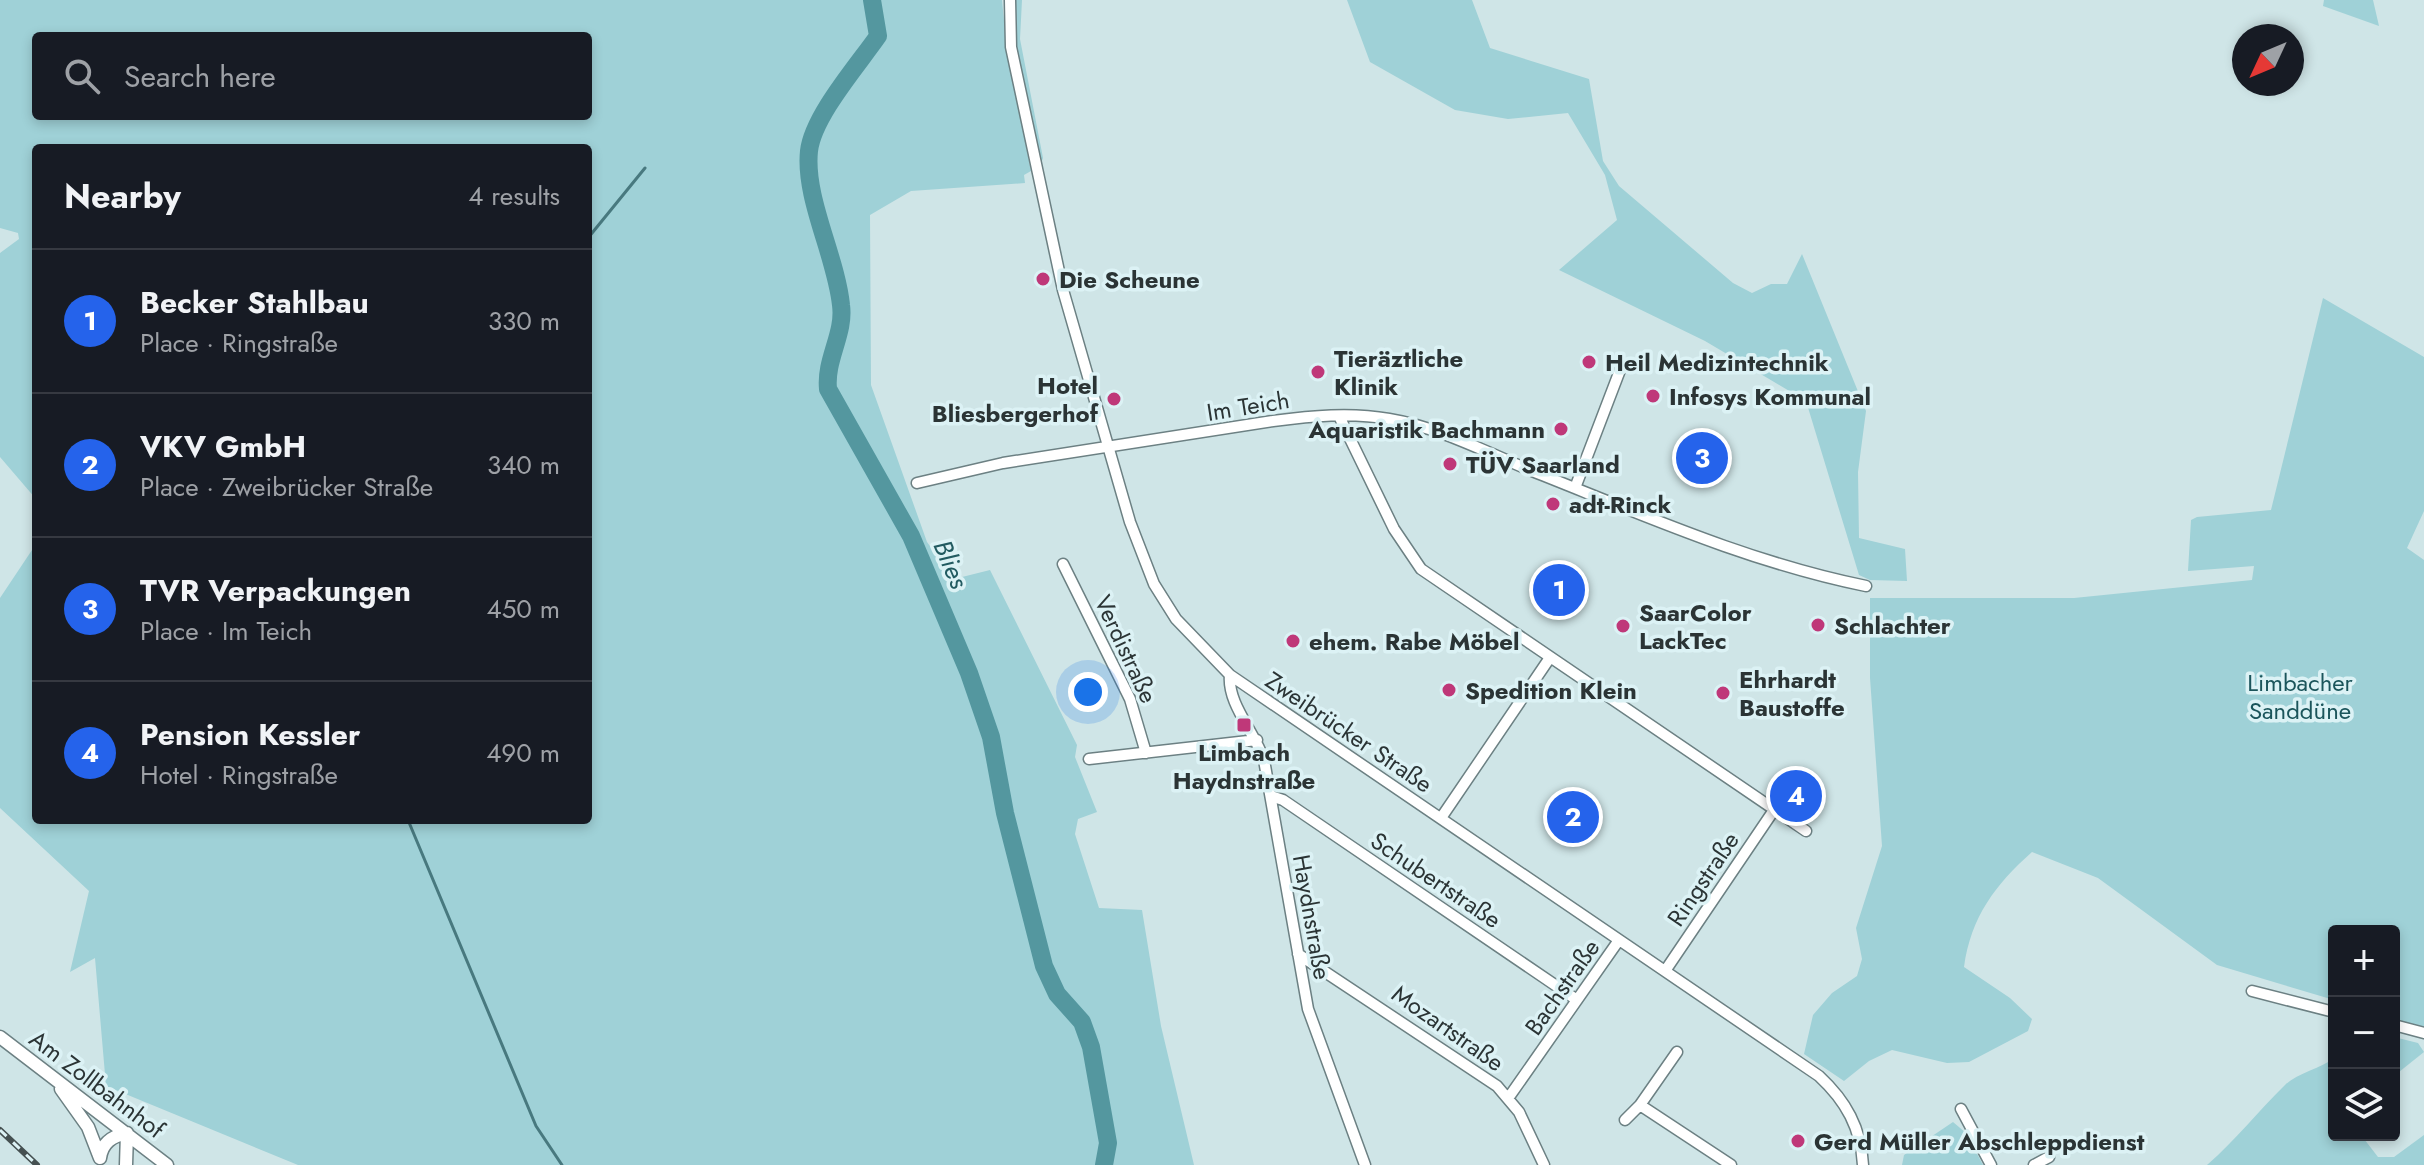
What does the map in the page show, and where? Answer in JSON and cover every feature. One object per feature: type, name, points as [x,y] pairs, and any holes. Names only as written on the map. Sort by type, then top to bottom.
[{"type":"main road","name":"Am Zollbahnhof","points":[[0,1037],[165,1163]]},
{"type":"main road","points":[[51,1077],[80,1114],[101,1162]]},
{"type":"main road","points":[[101,1162],[101,1148],[109,1140],[127,1133],[126,1165]]},
{"type":"main road","points":[[148,1165],[165,1163]]},
{"type":"street","name":"Zweibrücker Straße","points":[[1010,0],[1011,47],[1063,290],[1108,448],[1154,584],[1191,638],[1230,675],[1665,971],[1835,1091],[1855,1125],[1863,1165]]},
{"type":"street","points":[[1575,488],[1622,365]]},
{"type":"street","name":"Im Teich","points":[[917,483],[1003,463],[1273,421],[1339,416],[1390,419],[1417,426],[1747,552],[1866,586]]},
{"type":"street","points":[[1339,416],[1394,529],[1421,569],[1806,831]]},
{"type":"street","name":"Verdistraße","points":[[1063,564],[1130,699],[1146,753]]},
{"type":"street","points":[[1441,818],[1549,659]]},
{"type":"street","name":"Haydnstraße","points":[[1230,675],[1233,699],[1257,740],[1271,796],[1314,1033],[1365,1165]]},
{"type":"street","points":[[1089,759],[1257,740]]},
{"type":"street","name":"Schubertstraße","points":[[1271,796],[1283,800],[1577,1000]]},
{"type":"street","name":"Ringstraße","points":[[1665,971],[1774,810]]},
{"type":"street","name":"Bachstraße","points":[[1509,1097],[1619,940]]},
{"type":"street","name":"Mozartstraße","points":[[1298,954],[1448,1051],[1509,1097],[1544,1165]]},
{"type":"street","points":[[2252,991],[2328,1010]]},
{"type":"street","points":[[2400,1027],[2424,1033]]},
{"type":"street","points":[[1625,1120],[1640,1105],[1677,1052]]},
{"type":"street","points":[[1640,1105],[1731,1165]]},
{"type":"street","points":[[1961,1109],[1991,1165]]},
{"type":"street","points":[[2034,1165],[2049,1157]]},
{"type":"green space","points":[[0,0],[1002,0],[1007,52],[1031,171],[1024,175],[1025,183],[911,191],[870,215],[871,385],[927,542],[954,579],[990,570],[1077,745],[1075,757],[1097,812],[1078,819],[1075,834],[1099,908],[1142,910],[1161,1026],[1194,1165],[298,1165],[106,1086],[95,958],[70,972],[89,891],[0,808],[0,598],[32,550],[32,824],[592,824],[592,144],[32,144],[32,494],[0,457],[0,253],[19,239],[18,233],[0,228]]},
{"type":"green space","points":[[1015,0],[1022,0],[1020,39],[1043,158],[1040,167],[1016,50]]},
{"type":"green space","points":[[1347,0],[1472,0],[1490,48],[1589,79],[1603,161],[1619,186],[1733,283],[1752,293],[1771,284],[1787,284],[1802,254],[1866,411],[1858,472],[1859,538],[1905,549],[1907,581],[1870,580],[1859,575],[1806,401],[1705,341],[1559,270],[1617,220],[1605,175],[1568,113],[1508,119],[1455,110],[1370,62]]},
{"type":"green space","points":[[2324,0],[2373,0],[2379,26],[2323,6]]},
{"type":"green space","name":"Limbacher Sanddüne","points":[[2323,298],[2424,357],[2424,511],[2407,548],[2424,560],[2424,1028],[2400,1021],[2400,925],[2328,925],[2328,998],[2217,965],[2098,878],[2032,852],[1987,903],[1972,933],[1964,967],[2010,998],[2032,1019],[2028,1031],[1969,1062],[1947,1063],[1892,1050],[1869,1061],[1844,1081],[1804,1054],[1813,1015],[1832,993],[1857,976],[1862,959],[1856,928],[1882,846],[1870,678],[1870,598],[2074,598],[2252,580],[2254,566],[2188,571],[2191,520],[2271,510]]},
{"type":"green space","points":[[2400,1038],[2418,1043],[2424,1052],[2400,1071]]},
{"type":"green space","points":[[2328,1062],[2328,1141],[2366,1141],[2378,1157],[2394,1157],[2424,1135],[2424,1165],[2207,1165],[2285,1085]]},
{"type":"green space","points":[[1953,1122],[1966,1133],[1983,1165],[1902,1165],[1904,1155]]},
{"type":"waterway","name":"Blies","points":[[872,0],[878,36],[827,107],[812,137],[809,151],[811,188],[841,305],[828,389],[911,536],[969,673],[991,737],[1005,813],[1044,966],[1057,994],[1082,1022],[1091,1047],[1108,1143],[1104,1165]]},
{"type":"waterway","points":[[592,233],[645,168]]},
{"type":"waterway","points":[[410,824],[536,1126],[562,1165]]},
{"type":"railway","points":[[0,1130],[37,1165]]},
{"type":"place","name":"Die Scheune","points":[[1043,279]]},
{"type":"place","name":"Heil Medizintechnik","points":[[1589,362]]},
{"type":"place","name":"Tieräztliche Klinik","points":[[1318,372]]},
{"type":"place","name":"Infosys Kommunal","points":[[1653,396]]},
{"type":"place","name":"Hotel Bliesbergerhof","points":[[1114,399]]},
{"type":"place","name":"Aquaristik Bachmann","points":[[1561,429]]},
{"type":"place","name":"TVR Verpackungen","points":[[1702,458]]},
{"type":"place","name":"TÜV Saarland","points":[[1450,464]]},
{"type":"place","name":"adt-Rinck","points":[[1553,504]]},
{"type":"place","name":"Becker Stahlbau","points":[[1559,590]]},
{"type":"place","name":"Schlachter","points":[[1818,625]]},
{"type":"place","name":"SaarColor LackTec","points":[[1623,626]]},
{"type":"place","name":"ehem. Rabe Möbel","points":[[1293,641]]},
{"type":"place","name":"Spedition Klein","points":[[1449,690]]},
{"type":"place","name":"Ehrhardt Baustoffe","points":[[1723,693]]},
{"type":"place","name":"Limbach Haydnstraße","points":[[1244,725]]},
{"type":"place","name":"Pension Kessler","points":[[1796,796]]},
{"type":"place","name":"VKV GmbH","points":[[1573,817]]},
{"type":"place","name":"Gerd Müller Abschleppdienst","points":[[1798,1141]]}]
